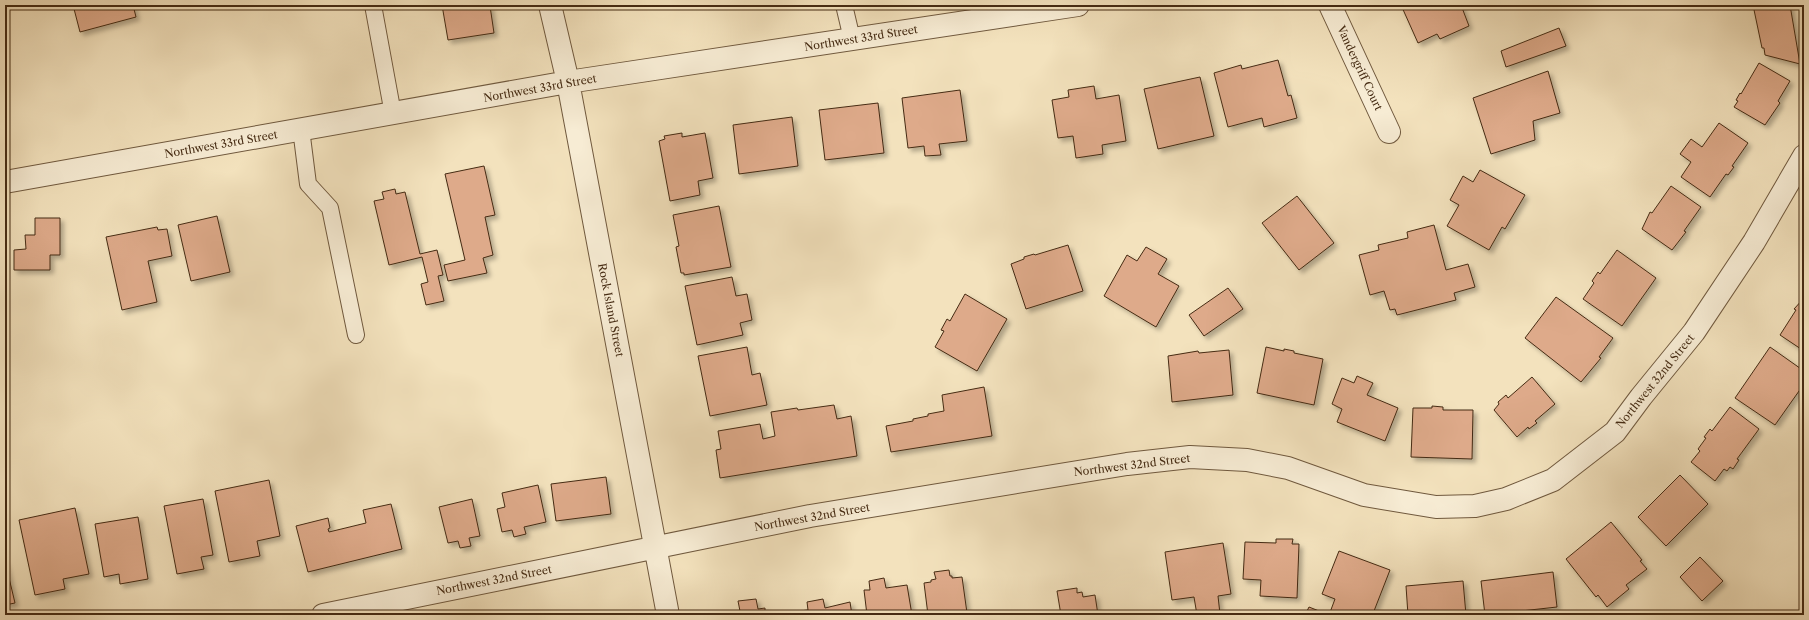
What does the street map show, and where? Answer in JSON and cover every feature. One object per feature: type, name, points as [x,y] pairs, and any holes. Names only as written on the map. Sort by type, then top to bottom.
[{"type":"street","name":"Rock Island Street","points":[[550,5],[568,82],[668,615]]},
{"type":"street","name":"Northwest 33rd Street","points":[[5,182],[568,82],[1078,5]]},
{"type":"street","name":"Vandergriff Court","points":[[1330,5],[1389,132]]},
{"type":"street","name":"Northwest 32nd Street","points":[[323,615],[810,516],[1126,464],[1190,457],[1247,460],[1288,468],[1364,495],[1436,507],[1476,506],[1506,500],[1553,480],[1615,432],[1641,397],[1694,332],[1754,242],[1804,156]]},
{"type":"lane","points":[[373,5],[393,114]]},
{"type":"lane","points":[[844,5],[852,39]]},
{"type":"lane","points":[[300,129],[308,184],[330,208],[356,335]]},
{"type":"building","points":[[73,5],[133,5],[136,17],[80,32]]},
{"type":"building","points":[[442,5],[490,6],[494,33],[448,40]]},
{"type":"building","points":[[1401,5],[1461,5],[1469,26],[1440,39],[1437,34],[1418,43]]},
{"type":"building","points":[[1753,5],[1790,5],[1800,64],[1765,55],[1764,48],[1762,48]]},
{"type":"building","points":[[1559,28],[1566,46],[1506,67],[1501,51]]},
{"type":"building","points":[[1278,60],[1288,96],[1291,95],[1297,118],[1264,127],[1262,118],[1228,127],[1214,73],[1241,65],[1242,69]]},
{"type":"building","points":[[1759,63],[1790,81],[1778,101],[1780,103],[1765,125],[1734,107],[1738,101],[1736,100]]},
{"type":"building","points":[[1548,71],[1560,113],[1533,121],[1535,140],[1491,154],[1473,98]]},
{"type":"building","points":[[1200,77],[1214,136],[1158,149],[1144,89]]},
{"type":"building","points":[[1094,86],[1096,99],[1119,95],[1126,141],[1102,145],[1103,154],[1076,158],[1073,136],[1058,138],[1052,100],[1069,97],[1068,90]]},
{"type":"building","points":[[960,90],[967,141],[939,144],[941,155],[925,156],[924,146],[908,148],[902,98]]},
{"type":"building","points":[[878,103],[884,153],[825,160],[819,110]]},
{"type":"building","points":[[792,117],[798,166],[739,174],[733,125]]},
{"type":"building","points":[[1719,123],[1748,143],[1732,166],[1734,167],[1728,175],[1726,174],[1710,197],[1681,177],[1691,162],[1680,154],[1691,139],[1702,147]]},
{"type":"building","points":[[682,133],[682,137],[705,133],[713,178],[698,181],[700,195],[670,201],[659,141],[665,139],[664,136]]},
{"type":"building","points":[[484,166],[495,215],[485,217],[493,255],[483,258],[487,273],[448,281],[444,265],[465,260],[445,174]]},
{"type":"building","points":[[1480,170],[1525,195],[1505,229],[1502,227],[1489,250],[1447,226],[1459,205],[1450,200],[1463,176],[1473,182]]},
{"type":"building","points":[[1671,186],[1701,207],[1684,231],[1686,232],[1672,250],[1642,229],[1650,212],[1652,213]]},
{"type":"building","points":[[395,189],[396,194],[405,192],[420,254],[437,250],[443,275],[438,276],[444,301],[426,305],[421,284],[428,282],[422,257],[389,265],[374,201],[384,199],[382,192]]},
{"type":"building","points":[[1297,196],[1334,243],[1299,270],[1262,223]]},
{"type":"building","points":[[719,206],[731,267],[684,275],[684,273],[681,273],[676,247],[679,246],[673,215]]},
{"type":"building","points":[[217,216],[230,272],[191,281],[178,225]]},
{"type":"building","points":[[35,218],[60,218],[60,255],[50,255],[50,270],[14,270],[14,250],[26,249],[25,235],[35,235]]},
{"type":"building","points":[[1434,225],[1446,270],[1468,264],[1475,287],[1454,293],[1456,300],[1397,315],[1395,309],[1390,310],[1384,291],[1370,295],[1359,255],[1379,250],[1378,245],[1408,238],[1407,232]]},
{"type":"building","points":[[157,227],[158,230],[167,229],[172,256],[148,261],[157,302],[122,310],[106,237]]},
{"type":"building","points":[[1068,245],[1083,291],[1026,309],[1011,264],[1024,259],[1024,257]]},
{"type":"building","points":[[1146,247],[1167,259],[1158,274],[1179,286],[1156,327],[1104,296],[1127,255],[1137,261]]},
{"type":"building","points":[[1617,250],[1656,278],[1622,326],[1583,299],[1594,283],[1592,281],[1598,272],[1600,274]]},
{"type":"building","points":[[732,277],[736,296],[747,294],[752,320],[740,323],[743,335],[697,345],[685,286]]},
{"type":"building","points":[[1228,288],[1243,309],[1204,336],[1189,315]]},
{"type":"building","points":[[965,294],[1007,319],[977,371],[935,347],[944,331],[941,330],[947,319],[950,321]]},
{"type":"building","points":[[1556,297],[1613,338],[1599,357],[1601,358],[1581,382],[1525,338]]},
{"type":"building","points":[[1804,298],[1804,351],[1780,335],[1796,310],[1794,309]]},
{"type":"building","points":[[747,347],[752,375],[760,373],[767,405],[710,416],[698,356]]},
{"type":"building","points":[[1266,347],[1284,351],[1284,349],[1294,351],[1294,353],[1323,359],[1314,405],[1257,393]]},
{"type":"building","points":[[1770,347],[1804,371],[1804,384],[1775,425],[1735,398]]},
{"type":"building","points":[[1229,350],[1233,395],[1172,402],[1168,356],[1198,351],[1199,353]]},
{"type":"building","points":[[1357,376],[1373,383],[1367,395],[1398,408],[1385,441],[1337,422],[1342,409],[1332,404],[1342,378],[1354,383]]},
{"type":"building","points":[[1532,377],[1555,404],[1535,421],[1537,423],[1529,429],[1528,427],[1517,437],[1494,410],[1499,404],[1498,402],[1506,395],[1508,398]]},
{"type":"building","points":[[984,387],[992,436],[891,452],[886,426],[913,421],[913,419],[928,416],[928,414],[944,411],[942,395]]},
{"type":"building","points":[[834,405],[837,419],[851,416],[857,456],[720,478],[716,450],[721,449],[718,431],[760,424],[763,439],[775,436],[771,412]]},
{"type":"building","points":[[1432,406],[1443,407],[1443,410],[1473,410],[1472,459],[1411,457],[1413,408],[1432,408]]},
{"type":"building","points":[[1730,407],[1759,429],[1737,459],[1739,460],[1733,469],[1730,467],[1727,471],[1724,469],[1715,481],[1691,462],[1700,451],[1698,449],[1706,438],[1704,437],[1710,429],[1712,431]]},
{"type":"building","points":[[1680,475],[1708,504],[1666,546],[1638,517]]},
{"type":"building","points":[[606,477],[611,514],[556,521],[551,484]]},
{"type":"building","points":[[269,480],[280,536],[257,541],[260,556],[229,562],[215,491]]},
{"type":"building","points":[[538,485],[546,522],[524,527],[526,534],[514,537],[512,530],[502,532],[497,509],[505,507],[502,493]]},
{"type":"building","points":[[203,499],[213,555],[201,557],[204,569],[177,574],[164,506]]},
{"type":"building","points":[[472,499],[480,536],[469,538],[471,546],[460,548],[458,541],[448,543],[439,507]]},
{"type":"building","points":[[391,504],[402,549],[308,572],[296,526],[328,518],[330,528],[328,529],[329,532],[366,523],[363,510]]},
{"type":"building","points":[[75,508],[89,574],[63,579],[65,589],[35,595],[19,520]]},
{"type":"building","points":[[138,517],[148,579],[120,584],[119,574],[104,577],[95,524]]},
{"type":"building","points":[[1611,522],[1642,560],[1640,561],[1647,569],[1626,585],[1629,589],[1607,607],[1598,595],[1596,597],[1566,559]]},
{"type":"building","points":[[1276,539],[1293,539],[1292,544],[1299,544],[1297,598],[1260,596],[1261,580],[1243,579],[1245,542],[1276,543]]},
{"type":"building","points":[[1223,543],[1231,594],[1218,596],[1220,614],[1197,615],[1194,597],[1172,600],[1165,552]]},
{"type":"building","points":[[1339,551],[1390,570],[1374,611],[1383,615],[1329,615],[1335,599],[1322,594]]},
{"type":"building","points":[[1700,557],[1723,581],[1702,601],[1680,577]]},
{"type":"building","points":[[5,561],[15,603],[5,605]]},
{"type":"building","points":[[949,570],[952,578],[962,577],[967,613],[928,615],[924,583],[931,582],[931,580],[936,579],[934,572]]},
{"type":"building","points":[[1553,572],[1557,607],[1485,615],[1481,581]]},
{"type":"building","points":[[884,578],[886,588],[907,585],[912,615],[867,615],[864,590],[870,590],[869,581]]},
{"type":"building","points":[[1463,581],[1466,615],[1408,615],[1406,586]]},
{"type":"building","points":[[1077,588],[1077,593],[1082,592],[1083,597],[1095,595],[1098,615],[1061,615],[1057,591]]},
{"type":"building","points":[[756,599],[758,609],[765,608],[765,614],[780,612],[780,615],[727,615],[727,612],[740,611],[738,601]]},
{"type":"building","points":[[823,599],[825,608],[850,602],[852,615],[799,615],[799,611],[808,610],[807,602]]},
{"type":"building","points":[[1309,607],[1329,615],[1305,615]]}]
